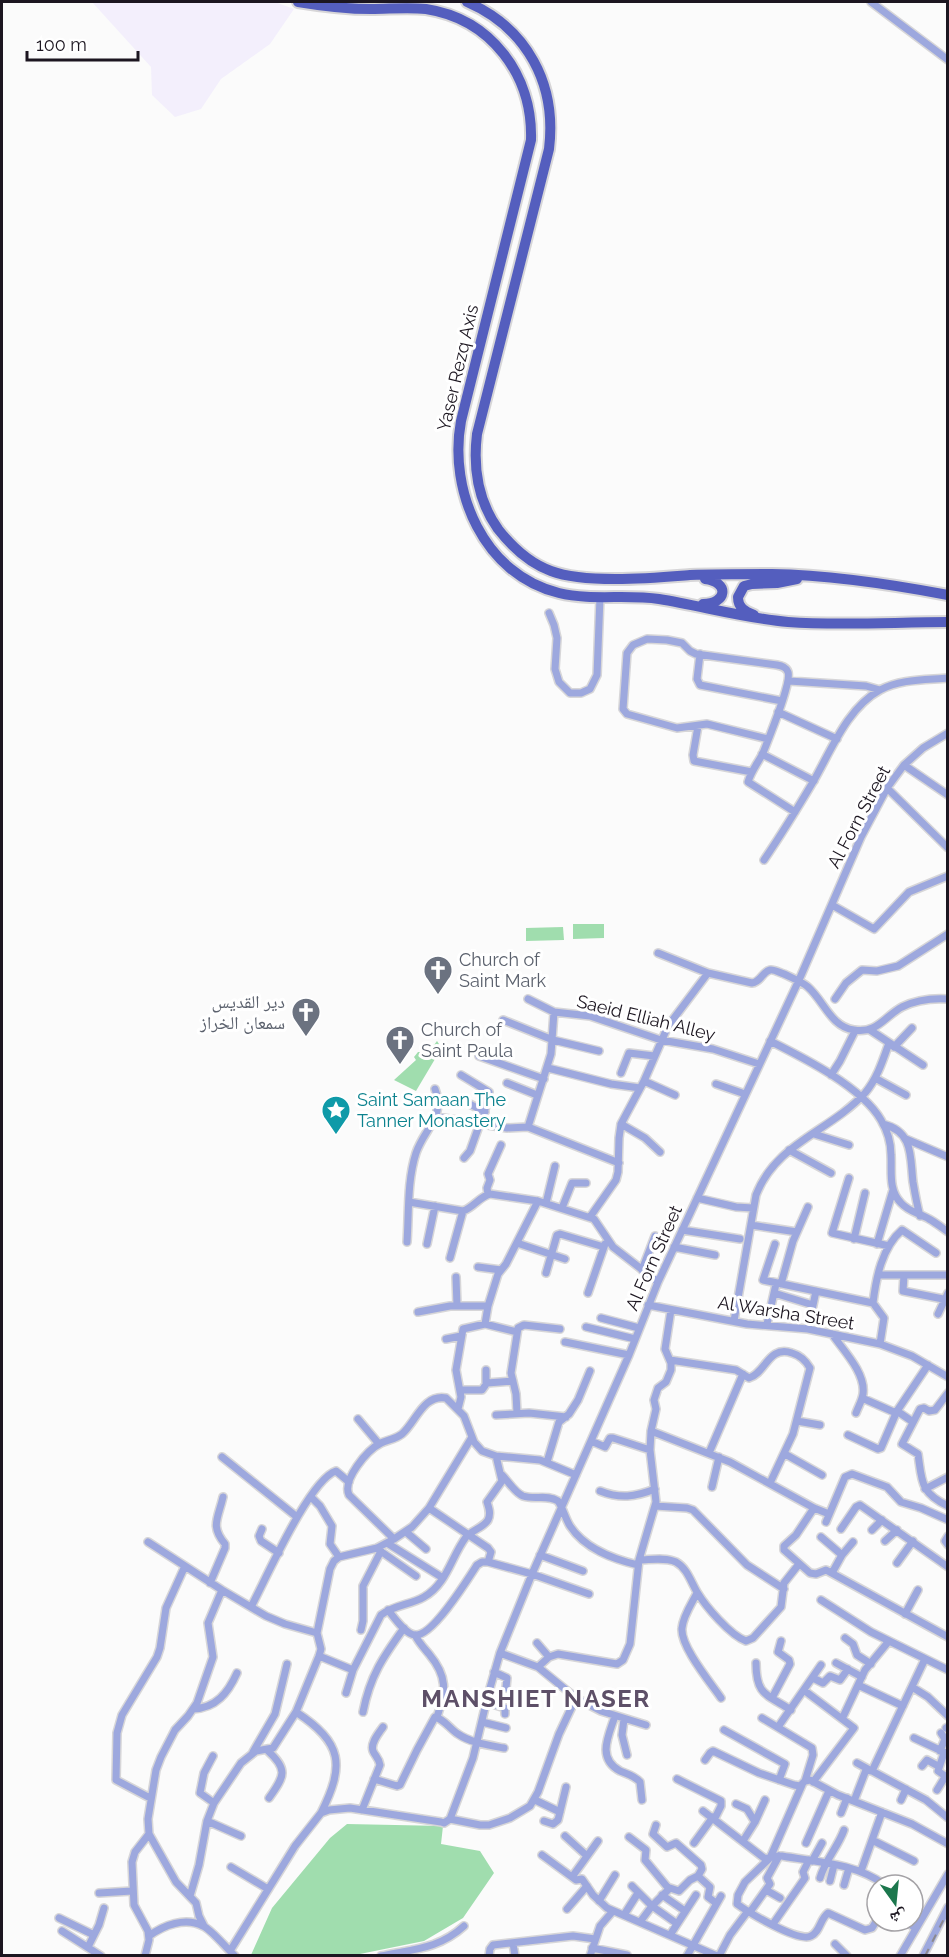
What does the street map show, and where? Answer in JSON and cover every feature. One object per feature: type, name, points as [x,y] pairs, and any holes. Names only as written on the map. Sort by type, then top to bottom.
[{"type":"main road","name":"Yaser Rezq Axis","points":[[298,2],[351,8],[413,8],[450,15],[472,26],[492,42],[503,53],[524,88],[530,113],[531,140],[461,421],[458,447],[459,473],[465,499],[478,531],[490,549],[505,564],[523,577],[550,591],[579,597],[651,598],[760,619],[822,624],[948,622]]},
{"type":"main road","name":"Yaser Rezq Axis","points":[[467,2],[483,10],[506,27],[528,52],[544,82],[551,122],[549,149],[477,434],[476,471],[484,502],[494,522],[515,547],[531,561],[551,571],[583,577],[651,579],[734,574],[808,576],[867,581],[948,595]]},
{"type":"main road","points":[[680,576],[713,580],[722,590],[720,599],[715,603],[690,604]]},
{"type":"main road","points":[[760,619],[739,605],[738,597],[744,586],[788,582],[808,576]]},
{"type":"street","points":[[871,2],[948,60]]},
{"type":"street","points":[[549,613],[557,638],[555,669],[559,682],[570,693],[581,693],[590,689],[597,675],[600,597]]},
{"type":"street","points":[[768,739],[712,725],[677,728],[625,713],[623,709],[627,653],[633,645],[647,639],[667,640],[682,643],[690,651],[700,654],[782,666],[788,672],[789,681],[778,712],[768,739],[762,754],[748,779],[749,784],[795,812]]},
{"type":"street","points":[[700,654],[697,679],[700,685],[782,701]]},
{"type":"street","points":[[764,860],[814,781],[837,739],[858,709],[880,690],[894,684],[912,680],[948,678]]},
{"type":"street","points":[[789,681],[866,686],[880,690]]},
{"type":"street","points":[[778,712],[837,739]]},
{"type":"street","points":[[698,726],[694,761],[752,772]]},
{"type":"street","name":"Al Forn Street","points":[[450,1819],[478,1742],[486,1702],[500,1653],[532,1574],[629,1355],[681,1230],[799,980],[861,837],[887,788],[904,765],[923,748],[948,733]]},
{"type":"street","points":[[762,754],[814,781]]},
{"type":"street","points":[[904,765],[948,795]]},
{"type":"street","points":[[887,788],[948,848]]},
{"type":"street","points":[[832,905],[874,929],[909,892],[948,876]]},
{"type":"street","points":[[835,999],[846,983],[862,970],[877,971],[898,966],[948,934]]},
{"type":"street","points":[[658,953],[708,973],[755,983],[772,970],[799,980],[809,988],[834,1020],[855,1031],[877,1027],[894,1012],[909,1004],[931,999],[948,999]]},
{"type":"street","points":[[590,1216],[616,1180],[621,1124],[644,1081],[654,1056],[674,1017],[708,973]]},
{"type":"street","name":"Saeid Elliah Alley","points":[[528,999],[554,1012],[590,1016],[662,1040],[713,1049],[759,1064]]},
{"type":"street","points":[[528,1127],[548,1068],[553,1040],[554,1012]]},
{"type":"street","points":[[503,1020],[553,1040],[599,1052]]},
{"type":"street","points":[[734,1322],[753,1209],[756,1195],[765,1175],[789,1150],[814,1134],[861,1097],[875,1078],[892,1045],[912,1028]]},
{"type":"street","points":[[870,1030],[923,1065]]},
{"type":"street","points":[[831,1075],[855,1031]]},
{"type":"street","points":[[770,1041],[831,1075],[861,1097],[875,1111],[883,1124],[890,1146],[893,1190],[877,1244]]},
{"type":"street","points":[[621,1073],[629,1053],[654,1056]]},
{"type":"street","points":[[479,1056],[544,1079]]},
{"type":"street","points":[[548,1068],[611,1084],[640,1088]]},
{"type":"street","points":[[461,1075],[489,1091],[481,1123],[470,1151],[464,1158]]},
{"type":"street","points":[[875,1078],[906,1095]]},
{"type":"street","points":[[644,1081],[675,1095]]},
{"type":"street","points":[[507,1083],[537,1095]]},
{"type":"street","points":[[716,1084],[745,1094]]},
{"type":"street","points":[[407,1242],[415,1156],[422,1139],[437,1117],[439,1103],[435,1089]]},
{"type":"street","points":[[462,1100],[485,1112]]},
{"type":"street","points":[[437,1117],[507,1128],[528,1127],[619,1163]]},
{"type":"street","points":[[621,1124],[645,1138],[660,1152]]},
{"type":"street","points":[[883,1124],[896,1129],[906,1139],[948,1157]]},
{"type":"street","points":[[814,1134],[849,1145]]},
{"type":"street","points":[[906,1139],[921,1216]]},
{"type":"street","points":[[488,1194],[487,1188],[490,1180],[488,1174],[501,1144]]},
{"type":"street","points":[[789,1150],[831,1173]]},
{"type":"street","points":[[485,1324],[488,1306],[501,1270],[542,1202],[555,1166]]},
{"type":"street","points":[[849,1178],[832,1232],[889,1246]]},
{"type":"street","points":[[562,1208],[572,1183],[586,1183]]},
{"type":"street","points":[[893,1190],[901,1203],[948,1232]]},
{"type":"street","points":[[854,1239],[865,1193]]},
{"type":"street","points":[[409,1202],[463,1211],[488,1194],[542,1202],[590,1216],[598,1222],[613,1247],[658,1282]]},
{"type":"street","points":[[697,1198],[753,1209]]},
{"type":"street","points":[[427,1244],[435,1206]]},
{"type":"street","points":[[767,1324],[774,1293],[807,1207]]},
{"type":"street","points":[[450,1258],[463,1211]]},
{"type":"street","points":[[751,1225],[797,1232]]},
{"type":"street","points":[[681,1230],[740,1239]]},
{"type":"street","points":[[873,1303],[878,1275],[889,1246],[902,1230],[936,1254]]},
{"type":"street","points":[[546,1273],[556,1237],[560,1234],[604,1247]]},
{"type":"street","points":[[642,1270],[655,1236]]},
{"type":"street","points":[[588,1293],[608,1239]]},
{"type":"street","points":[[517,1243],[565,1259]]},
{"type":"street","points":[[775,1244],[763,1280],[873,1303],[884,1318],[880,1344]]},
{"type":"street","points":[[674,1247],[715,1255]]},
{"type":"street","points":[[478,1267],[501,1270]]},
{"type":"street","points":[[878,1275],[948,1275]]},
{"type":"street","points":[[904,1275],[903,1291],[947,1297],[938,1314]]},
{"type":"street","points":[[456,1277],[457,1306]]},
{"type":"street","points":[[808,1329],[816,1291]]},
{"type":"street","points":[[774,1293],[813,1305]]},
{"type":"street","name":"Al Warsha Street","points":[[648,1305],[734,1322],[808,1329],[880,1344],[912,1356],[948,1377]]},
{"type":"street","points":[[418,1312],[457,1306],[488,1306]]},
{"type":"street","points":[[538,1667],[549,1657],[563,1654],[614,1664],[621,1663],[630,1644],[638,1562],[656,1506],[650,1450],[651,1431],[656,1409],[654,1400],[658,1388],[665,1384],[672,1366],[665,1348],[671,1310]]},
{"type":"street","points":[[601,1318],[639,1328]]},
{"type":"street","points":[[458,1409],[461,1402],[461,1390],[456,1370],[463,1329],[485,1324],[517,1332]]},
{"type":"street","points":[[517,1413],[516,1394],[511,1373],[518,1328],[524,1325],[560,1329]]},
{"type":"street","points":[[586,1327],[635,1339]]},
{"type":"street","points":[[832,1334],[860,1376],[863,1392],[856,1413]]},
{"type":"street","points":[[446,1339],[461,1336]]},
{"type":"street","points":[[565,1342],[629,1355]]},
{"type":"street","points":[[670,1360],[736,1370],[752,1378],[772,1355],[782,1351],[796,1354],[807,1363],[810,1368],[796,1421],[785,1454],[770,1483]]},
{"type":"street","points":[[848,1435],[878,1449],[882,1446],[896,1412],[928,1365]]},
{"type":"street","points":[[461,1390],[482,1390],[486,1384],[486,1370]]},
{"type":"street","points":[[547,1462],[560,1422],[578,1400],[590,1371]]},
{"type":"street","points":[[709,1453],[743,1374]]},
{"type":"street","points":[[486,1384],[513,1381]]},
{"type":"street","points":[[948,1393],[935,1410],[931,1412],[921,1408],[902,1444],[918,1454],[921,1480],[925,1489],[933,1498],[948,1506]]},
{"type":"street","points":[[443,1578],[391,1541],[347,1492],[349,1482],[364,1456],[379,1444],[401,1435],[420,1408],[435,1399],[446,1398],[467,1421],[471,1437],[482,1451],[496,1456],[524,1457],[547,1462],[576,1475]]},
{"type":"street","points":[[862,1398],[896,1412],[913,1422]]},
{"type":"street","points":[[496,1415],[541,1413],[566,1417]]},
{"type":"street","points":[[358,1419],[379,1444]]},
{"type":"street","points":[[796,1421],[820,1425]]},
{"type":"street","points":[[651,1431],[719,1457],[829,1514]]},
{"type":"street","points":[[268,1751],[273,1748],[296,1712],[319,1656],[321,1648],[317,1633],[330,1569],[334,1561],[339,1557],[379,1550],[406,1532],[429,1508],[471,1437]]},
{"type":"street","points":[[591,1442],[605,1447],[610,1438],[613,1438],[650,1450]]},
{"type":"street","points":[[785,1454],[822,1475]]},
{"type":"street","points":[[222,1456],[297,1517]]},
{"type":"street","points":[[346,1693],[353,1670],[377,1620],[388,1610],[423,1597],[443,1578],[468,1535],[488,1519],[490,1513],[487,1502],[500,1488],[502,1481],[496,1456]]},
{"type":"street","points":[[712,1487],[719,1457]]},
{"type":"street","points":[[251,1608],[297,1517],[322,1480],[334,1471],[349,1482]]},
{"type":"street","points":[[502,1474],[525,1497],[554,1498],[562,1506],[570,1526],[585,1542],[608,1555],[638,1562],[674,1561],[689,1575],[697,1593],[717,1617],[742,1640],[753,1638],[777,1612],[782,1604],[784,1583],[799,1564]]},
{"type":"street","points":[[826,1522],[845,1477],[852,1474],[887,1487],[901,1502],[948,1520]]},
{"type":"street","points":[[925,1489],[948,1476]]},
{"type":"street","points":[[600,1491],[619,1497],[628,1497],[655,1489]]},
{"type":"street","points":[[210,1582],[225,1548],[225,1544],[216,1533],[223,1497]]},
{"type":"street","points":[[311,1497],[320,1506],[332,1526],[330,1544],[339,1557]]},
{"type":"street","points":[[656,1506],[693,1510],[747,1565],[784,1589]]},
{"type":"street","points":[[841,1529],[858,1506],[863,1507],[948,1567]]},
{"type":"street","points":[[429,1508],[490,1550],[488,1562]]},
{"type":"street","points":[[814,1508],[796,1535],[784,1546],[784,1550],[813,1574],[824,1570],[948,1637]]},
{"type":"street","points":[[872,1530],[882,1520]]},
{"type":"street","points":[[262,1529],[259,1536],[261,1541],[279,1553]]},
{"type":"street","points":[[885,1541],[897,1530]]},
{"type":"street","points":[[406,1532],[426,1549]]},
{"type":"street","points":[[948,1536],[945,1541],[948,1545]]},
{"type":"street","points":[[821,1537],[842,1555]]},
{"type":"street","points":[[897,1563],[913,1541]]},
{"type":"street","points":[[148,1542],[251,1608],[275,1620],[317,1633]]},
{"type":"street","points":[[832,1574],[842,1555],[853,1542]]},
{"type":"street","points":[[379,1550],[416,1576]]},
{"type":"street","points":[[361,1630],[363,1586],[379,1550]]},
{"type":"street","points":[[540,1555],[583,1571]]},
{"type":"street","points":[[416,1635],[427,1631],[444,1612],[477,1565],[482,1562],[532,1574],[589,1594]]},
{"type":"street","points":[[150,1798],[116,1780],[117,1733],[122,1715],[157,1657],[166,1608],[185,1566]]},
{"type":"street","points":[[222,1590],[208,1623],[208,1633],[214,1650],[213,1657],[193,1709],[175,1730],[156,1770],[150,1798],[149,1834],[176,1882],[196,1903],[204,1926],[232,1953],[295,1846],[321,1813],[335,1782],[337,1761],[334,1750],[321,1731],[296,1712]]},
{"type":"street","points":[[905,1614],[918,1590]]},
{"type":"street","points":[[697,1593],[682,1625],[682,1635],[691,1654],[721,1698]]},
{"type":"street","points":[[821,1600],[853,1622],[948,1670]]},
{"type":"street","points":[[374,1779],[400,1785],[432,1720],[437,1717],[445,1685],[442,1674],[416,1635],[404,1628],[388,1610]]},
{"type":"street","points":[[363,1712],[367,1691],[376,1668],[404,1628]]},
{"type":"street","points":[[845,1638],[853,1644],[857,1655],[871,1664]]},
{"type":"street","points":[[772,1698],[790,1664],[789,1660],[778,1652],[781,1641]]},
{"type":"street","points":[[843,1719],[865,1670],[889,1641]]},
{"type":"street","points":[[537,1643],[549,1657]]},
{"type":"street","points":[[500,1653],[538,1667],[576,1698],[615,1716],[646,1725]]},
{"type":"street","points":[[319,1656],[353,1670]]},
{"type":"street","points":[[841,1813],[870,1770],[925,1659]]},
{"type":"street","points":[[756,1663],[758,1686],[791,1710]]},
{"type":"street","points":[[836,1663],[862,1677]]},
{"type":"street","points":[[252,1754],[275,1714],[287,1664]]},
{"type":"street","points":[[778,1727],[821,1665]]},
{"type":"street","points":[[813,1678],[824,1683],[830,1676],[840,1680],[848,1669]]},
{"type":"street","points":[[494,1672],[508,1678],[506,1688]]},
{"type":"street","points":[[193,1709],[210,1707],[218,1701],[232,1686],[237,1673]]},
{"type":"street","points":[[858,1685],[903,1706]]},
{"type":"street","points":[[912,1687],[928,1697],[948,1716]]},
{"type":"street","points":[[805,1691],[853,1726],[854,1730],[813,1782]]},
{"type":"street","points":[[321,1813],[339,1808],[441,1822],[450,1819],[480,1825],[489,1825],[510,1818],[522,1812],[535,1800],[562,1725],[576,1698]]},
{"type":"street","points":[[486,1702],[505,1708],[505,1714]]},
{"type":"street","points":[[615,1716],[604,1748],[605,1755],[612,1766],[640,1782],[642,1800]]},
{"type":"street","points":[[437,1717],[458,1734],[478,1742],[504,1748]]},
{"type":"street","points":[[762,1718],[812,1748],[813,1755],[770,1858],[746,1882],[738,1895],[737,1904],[793,1934],[810,1937],[828,1913],[865,1930]]},
{"type":"street","points":[[624,1719],[622,1735],[627,1755]]},
{"type":"street","points":[[482,1722],[506,1728]]},
{"type":"street","points":[[362,1810],[380,1765],[372,1744],[383,1726]]},
{"type":"street","points":[[937,1790],[946,1778],[939,1773],[938,1766],[944,1752],[945,1729]]},
{"type":"street","points":[[724,1730],[783,1762],[785,1766],[779,1780]]},
{"type":"street","points":[[914,1738],[944,1752]]},
{"type":"street","points":[[190,1896],[199,1865],[207,1821],[214,1803],[236,1769],[252,1754],[260,1750],[268,1751],[282,1767],[278,1784],[269,1798]]},
{"type":"street","points":[[705,1760],[713,1752],[797,1786],[813,1782],[829,1791],[912,1824],[948,1844]]},
{"type":"street","points":[[213,1756],[204,1773],[200,1793],[214,1803]]},
{"type":"street","points":[[922,1766],[927,1760],[938,1766]]},
{"type":"street","points":[[857,1763],[926,1800],[948,1818]]},
{"type":"street","points":[[676,1779],[720,1801],[722,1806],[694,1844]]},
{"type":"street","points":[[544,1821],[556,1822],[566,1787]]},
{"type":"street","points":[[901,1800],[906,1790]]},
{"type":"street","points":[[806,1843],[821,1818],[829,1791]]},
{"type":"street","points":[[535,1800],[560,1812]]},
{"type":"street","points":[[743,1841],[765,1800]]},
{"type":"street","points":[[736,1804],[747,1809],[755,1822]]},
{"type":"street","points":[[704,1811],[764,1858],[779,1856],[825,1863],[865,1873]]},
{"type":"street","points":[[861,1871],[882,1812]]},
{"type":"street","points":[[207,1821],[241,1836]]},
{"type":"street","points":[[640,1922],[662,1895],[672,1887],[679,1891],[690,1880],[698,1876],[702,1867],[676,1843],[673,1842],[667,1848],[653,1831],[656,1825]]},
{"type":"street","points":[[820,1878],[825,1863],[844,1830]]},
{"type":"street","points":[[145,1956],[149,1936],[146,1923],[134,1905],[132,1862],[135,1852],[149,1834]]},
{"type":"street","points":[[565,1836],[587,1856]]},
{"type":"street","points":[[629,1837],[647,1851]]},
{"type":"street","points":[[656,1837],[644,1856],[669,1889]]},
{"type":"street","points":[[872,1840],[914,1861]]},
{"type":"street","points":[[572,1877],[598,1841]]},
{"type":"street","points":[[773,1924],[805,1878],[803,1872],[822,1843]]},
{"type":"street","points":[[542,1855],[577,1880],[582,1879],[599,1901],[613,1911],[718,1956],[730,1935],[770,1883],[767,1878],[779,1856]]},
{"type":"street","points":[[830,1881],[834,1865]]},
{"type":"street","points":[[231,1867],[268,1889]]},
{"type":"street","points":[[844,1885],[849,1868]]},
{"type":"street","points":[[925,1911],[948,1874]]},
{"type":"street","points":[[599,1901],[615,1875]]},
{"type":"street","points":[[698,1876],[710,1887],[708,1897],[716,1903]]},
{"type":"street","points":[[567,1909],[587,1886]]},
{"type":"street","points":[[624,1916],[635,1889],[652,1906],[676,1923]]},
{"type":"street","points":[[765,1890],[780,1898]]},
{"type":"street","points":[[99,1893],[132,1892]]},
{"type":"street","points":[[662,1895],[685,1911]]},
{"type":"street","points":[[670,1935],[696,1895]]},
{"type":"street","points":[[687,1956],[721,1896]]},
{"type":"street","points":[[923,1956],[948,1907]]},
{"type":"street","points":[[88,1947],[104,1908]]},
{"type":"street","points":[[613,1911],[600,1926],[591,1952],[627,1955]]},
{"type":"street","points":[[58,1918],[94,1935]]},
{"type":"street","points":[[149,1936],[162,1926],[171,1924],[204,1926]]},
{"type":"street","points":[[381,1956],[446,1941],[464,1926]]},
{"type":"street","points":[[62,1931],[101,1956]]},
{"type":"street","points":[[900,1956],[912,1933]]},
{"type":"street","points":[[489,1956],[493,1945],[573,1936],[595,1939]]},
{"type":"street","points":[[513,1943],[515,1956]]},
{"type":"street","points":[[835,1944],[847,1956]]},
{"type":"shaded area","points":[[92,2],[275,2],[294,9],[270,44],[221,79],[201,109],[175,117],[152,95],[151,67]]},
{"type":"green space","points":[[573,924],[604,924],[604,938],[573,939]]},
{"type":"green space","points":[[563,927],[564,940],[526,941],[526,928]]},
{"type":"green space","points":[[437,1041],[438,1049],[432,1057],[435,1059],[416,1091],[394,1080],[416,1060],[414,1057],[418,1052],[425,1052],[426,1046],[430,1043],[434,1045]]},
{"type":"green space","points":[[347,1824],[443,1826],[441,1844],[480,1851],[494,1873],[463,1918],[424,1941],[355,1955],[251,1955],[272,1908],[330,1838]]},
{"type":"railway","points":[[925,1956],[948,1911]]},
{"type":"place","name":"Church of Saint Mark","points":[[438,996]]},
{"type":"place","name":"دير القديس سمعان الخراز","points":[[306,1038]]},
{"type":"place","name":"Church of Saint Paula","points":[[400,1066]]},
{"type":"place","name":"Saint Samaan The Tanner Monastery","points":[[336,1136]]},
{"type":"district","name":"MANSHIET NASER","points":[[536,1699]]}]
